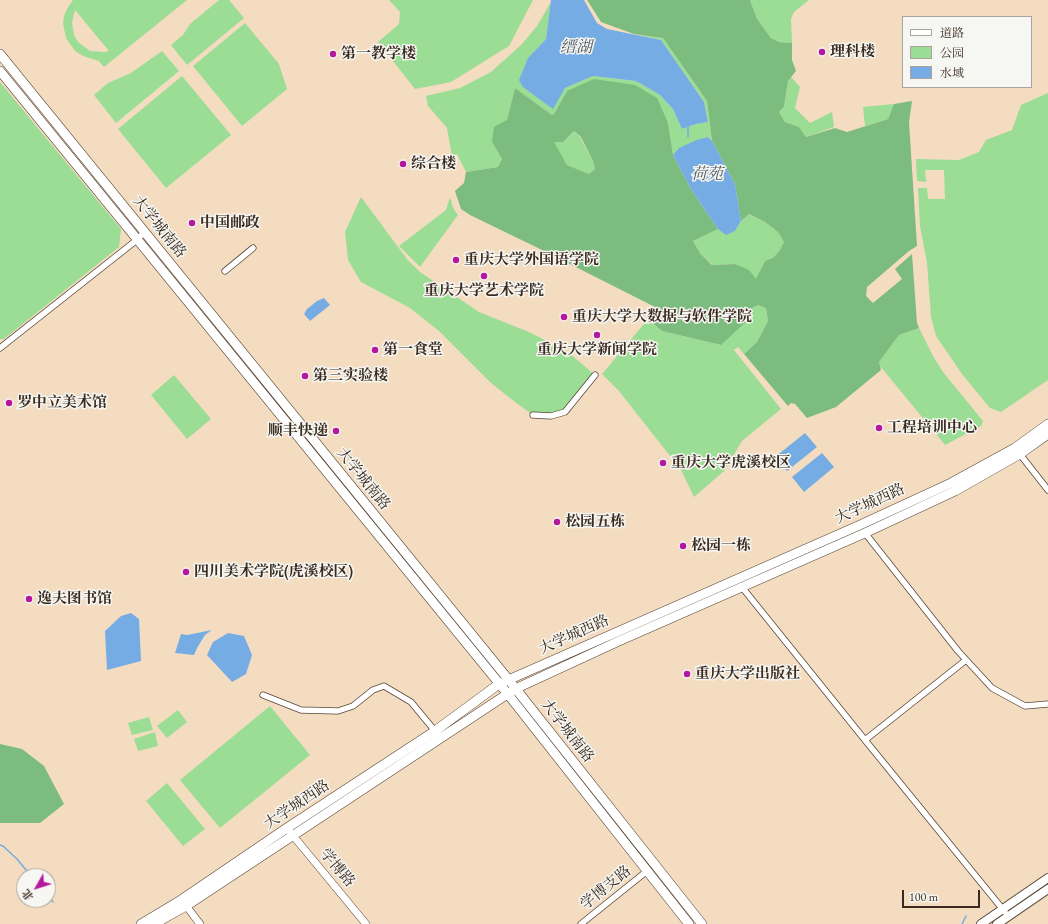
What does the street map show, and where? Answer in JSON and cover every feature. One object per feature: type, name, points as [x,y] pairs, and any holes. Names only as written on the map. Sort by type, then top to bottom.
[{"type":"main road","name":"大学城南路","points":[[0,54],[508,679],[702,924]]},
{"type":"main road","name":"大学城南路","points":[[0,71],[507,693],[689,924]]},
{"type":"main road","name":"大学城西路","points":[[154,924],[435,731],[499,684],[739,583],[865,533],[955,490],[1017,451],[1048,424]]},
{"type":"main road","name":"大学城西路","points":[[290,831],[507,693],[944,486],[1017,451],[1048,434]]},
{"type":"main road","points":[[981,924],[1048,878]]},
{"type":"main road","points":[[997,924],[1048,889]]},
{"type":"main road","name":"大学城西路","points":[[141,924],[184,903]]},
{"type":"street","points":[[0,348],[138,239],[145,231]]},
{"type":"street","points":[[225,271],[253,248]]},
{"type":"street","points":[[533,415],[551,416],[565,412],[595,375]]},
{"type":"street","points":[[1017,451],[1048,490]]},
{"type":"street","points":[[865,533],[966,660],[992,688],[1025,706],[1048,704]]},
{"type":"street","points":[[739,583],[1009,916]]},
{"type":"street","points":[[865,740],[966,660]]},
{"type":"street","points":[[263,695],[302,710],[338,712],[353,706],[374,690],[384,686],[411,702],[435,731]]},
{"type":"street","name":"学博路","points":[[290,831],[366,924]]},
{"type":"street","name":"学博支路","points":[[581,924],[647,871]]},
{"type":"street","points":[[184,903],[200,924]]},
{"type":"green space","points":[[73,0],[187,0],[104,67],[99,61],[83,56],[75,51],[66,38],[63,24],[67,9]],"holes":[[[75,10],[109,51],[90,51],[78,42],[74,35],[72,22]]]},
{"type":"green space","points":[[219,0],[229,0],[244,18],[187,65],[171,45],[183,35],[190,24]]},
{"type":"green space","points":[[389,0],[533,0],[509,46],[451,82],[415,89],[378,42],[399,24],[400,12]]},
{"type":"green space","points":[[587,0],[750,0],[757,19],[771,38],[779,42],[792,43],[792,60],[796,71],[788,81],[784,107],[779,112],[785,122],[799,127],[806,137],[835,128],[847,132],[888,119],[894,104],[912,101],[909,122],[917,246],[909,251],[867,287],[866,296],[873,303],[902,279],[895,269],[912,254],[917,323],[919,328],[899,335],[879,362],[881,370],[836,407],[807,418],[795,404],[791,403],[788,406],[744,354],[757,342],[768,321],[766,308],[758,305],[752,308],[750,318],[721,345],[662,331],[648,319],[657,308],[470,215],[461,209],[455,191],[464,183],[466,172],[498,167],[502,159],[492,142],[494,127],[507,120],[515,88],[552,115],[567,91],[594,79],[635,85],[657,98],[668,123],[673,155],[692,191],[718,229],[693,241],[700,253],[712,265],[735,264],[749,270],[756,279],[765,261],[773,258],[780,250],[784,242],[778,232],[765,222],[749,214],[741,221],[735,184],[712,141],[707,101],[663,38],[634,34],[601,22]],"holes":[[[574,131],[581,137],[593,161],[595,169],[589,174],[567,165],[554,142],[563,142]]]},
{"type":"green space","points":[[750,0],[809,0],[794,12],[791,19],[792,43],[779,42],[771,38],[757,19]]},
{"type":"green space","points":[[551,2],[546,39],[528,58],[565,88],[593,76],[636,81],[660,95],[673,109],[682,129],[708,122],[704,102],[661,40],[634,34],[663,38],[707,101],[712,141],[708,137],[679,148],[673,155],[668,123],[567,91],[552,115],[515,88],[507,120],[492,142],[502,159],[498,167],[466,172],[457,154],[452,156],[447,128],[428,106],[426,96],[460,88],[491,72],[522,44],[537,26]]},
{"type":"green space","points":[[245,23],[279,64],[287,89],[242,126],[193,66]]},
{"type":"green space","points":[[162,51],[179,71],[116,123],[94,95],[108,83],[131,73]]},
{"type":"green space","points":[[182,76],[231,135],[166,188],[118,129]]},
{"type":"green space","points":[[791,77],[800,87],[795,108],[810,123],[832,112],[834,127],[806,137],[799,127],[785,122],[779,112],[784,107],[788,81]]},
{"type":"green space","points":[[0,82],[121,229],[119,247],[4,339],[0,339]]},
{"type":"green space","points":[[1048,93],[1048,380],[1001,412],[990,408],[962,374],[936,336],[931,317],[927,263],[920,226],[918,188],[927,188],[928,199],[945,199],[944,170],[925,170],[926,182],[917,181],[916,159],[959,160],[979,152],[986,140],[1012,130],[1021,105]]},
{"type":"green space","points":[[894,104],[888,119],[865,126],[863,107]]},
{"type":"green space","points":[[574,131],[580,137],[593,161],[595,169],[589,174],[567,165],[553,142],[563,142]]},
{"type":"green space","points":[[361,197],[407,259],[420,272],[479,312],[529,332],[568,352],[595,375],[565,412],[533,415],[491,383],[439,331],[410,308],[361,282],[348,260],[345,232]]},
{"type":"green space","points":[[450,197],[453,208],[458,215],[420,267],[399,246],[446,210]]},
{"type":"green space","points":[[748,214],[765,222],[778,232],[784,242],[780,250],[773,258],[765,261],[756,280],[735,264],[713,265],[700,253],[693,241],[718,229],[726,234],[735,231],[741,221]]},
{"type":"green space","points":[[758,305],[766,308],[768,321],[757,342],[744,354],[738,347],[734,350],[781,409],[742,441],[724,471],[694,497],[681,470],[619,391],[602,374],[648,319],[662,331],[721,345],[752,308]]},
{"type":"green space","points":[[919,328],[943,372],[983,421],[981,426],[945,445],[880,366],[879,362],[899,335]]},
{"type":"green space","points":[[174,375],[211,419],[187,439],[151,395]]},
{"type":"green space","points":[[270,706],[310,755],[220,828],[180,780]]},
{"type":"green space","points":[[178,710],[187,722],[167,738],[157,726]]},
{"type":"green space","points":[[149,717],[153,730],[132,735],[128,723]]},
{"type":"green space","points":[[155,732],[158,746],[138,751],[134,739]]},
{"type":"green space","points":[[0,744],[22,749],[44,766],[64,804],[40,823],[0,823]]},
{"type":"green space","points":[[167,783],[205,829],[183,846],[146,801]]},
{"type":"water","name":"缙湖","points":[[551,0],[584,0],[597,23],[607,29],[661,40],[704,102],[708,122],[682,129],[673,109],[660,95],[636,81],[593,76],[565,88],[553,109],[523,87],[519,80],[528,58],[546,39]]},
{"type":"water","name":"荷苑","points":[[708,137],[712,141],[735,184],[741,221],[735,231],[726,235],[718,229],[692,191],[673,155],[679,148]]},
{"type":"water","points":[[324,298],[330,305],[310,321],[304,314],[307,309],[317,301]]},
{"type":"water","points":[[805,433],[817,447],[787,471],[775,457]]},
{"type":"water","points":[[822,453],[834,467],[804,492],[792,477]]},
{"type":"water","points":[[131,613],[139,619],[141,661],[107,670],[105,631],[121,616]]},
{"type":"water","points":[[212,630],[205,635],[194,655],[175,653],[181,634],[187,635]]},
{"type":"water","points":[[228,633],[244,636],[252,655],[246,674],[232,682],[207,655],[213,642]]},
{"type":"waterway","points":[[688,127],[688,137]]},
{"type":"waterway","points":[[0,845],[17,859],[24,868]]},
{"type":"waterway","points":[[962,924],[966,916]]},
{"type":"place","name":"理科楼","points":[[822,52]]},
{"type":"place","name":"第一教学楼","points":[[333,54]]},
{"type":"place","name":"综合楼","points":[[403,164]]},
{"type":"place","name":"中国邮政","points":[[192,223]]},
{"type":"place","name":"重庆大学外国语学院","points":[[456,260]]},
{"type":"place","name":"重庆大学艺术学院","points":[[484,276]]},
{"type":"place","name":"重庆大学大数据与软件学院","points":[[564,317]]},
{"type":"place","name":"重庆大学新闻学院","points":[[597,335]]},
{"type":"place","name":"第一食堂","points":[[375,350]]},
{"type":"place","name":"第三实验楼","points":[[305,376]]},
{"type":"place","name":"罗中立美术馆","points":[[9,403]]},
{"type":"place","name":"工程培训中心","points":[[879,428]]},
{"type":"place","name":"顺丰快递","points":[[336,431]]},
{"type":"place","name":"重庆大学虎溪校区","points":[[663,463]]},
{"type":"place","name":"松园五栋","points":[[557,522]]},
{"type":"place","name":"松园一栋","points":[[683,546]]},
{"type":"place","name":"四川美术学院(虎溪校区)","points":[[186,572]]},
{"type":"place","name":"逸夫图书馆","points":[[29,599]]},
{"type":"place","name":"重庆大学出版社","points":[[687,674]]}]
